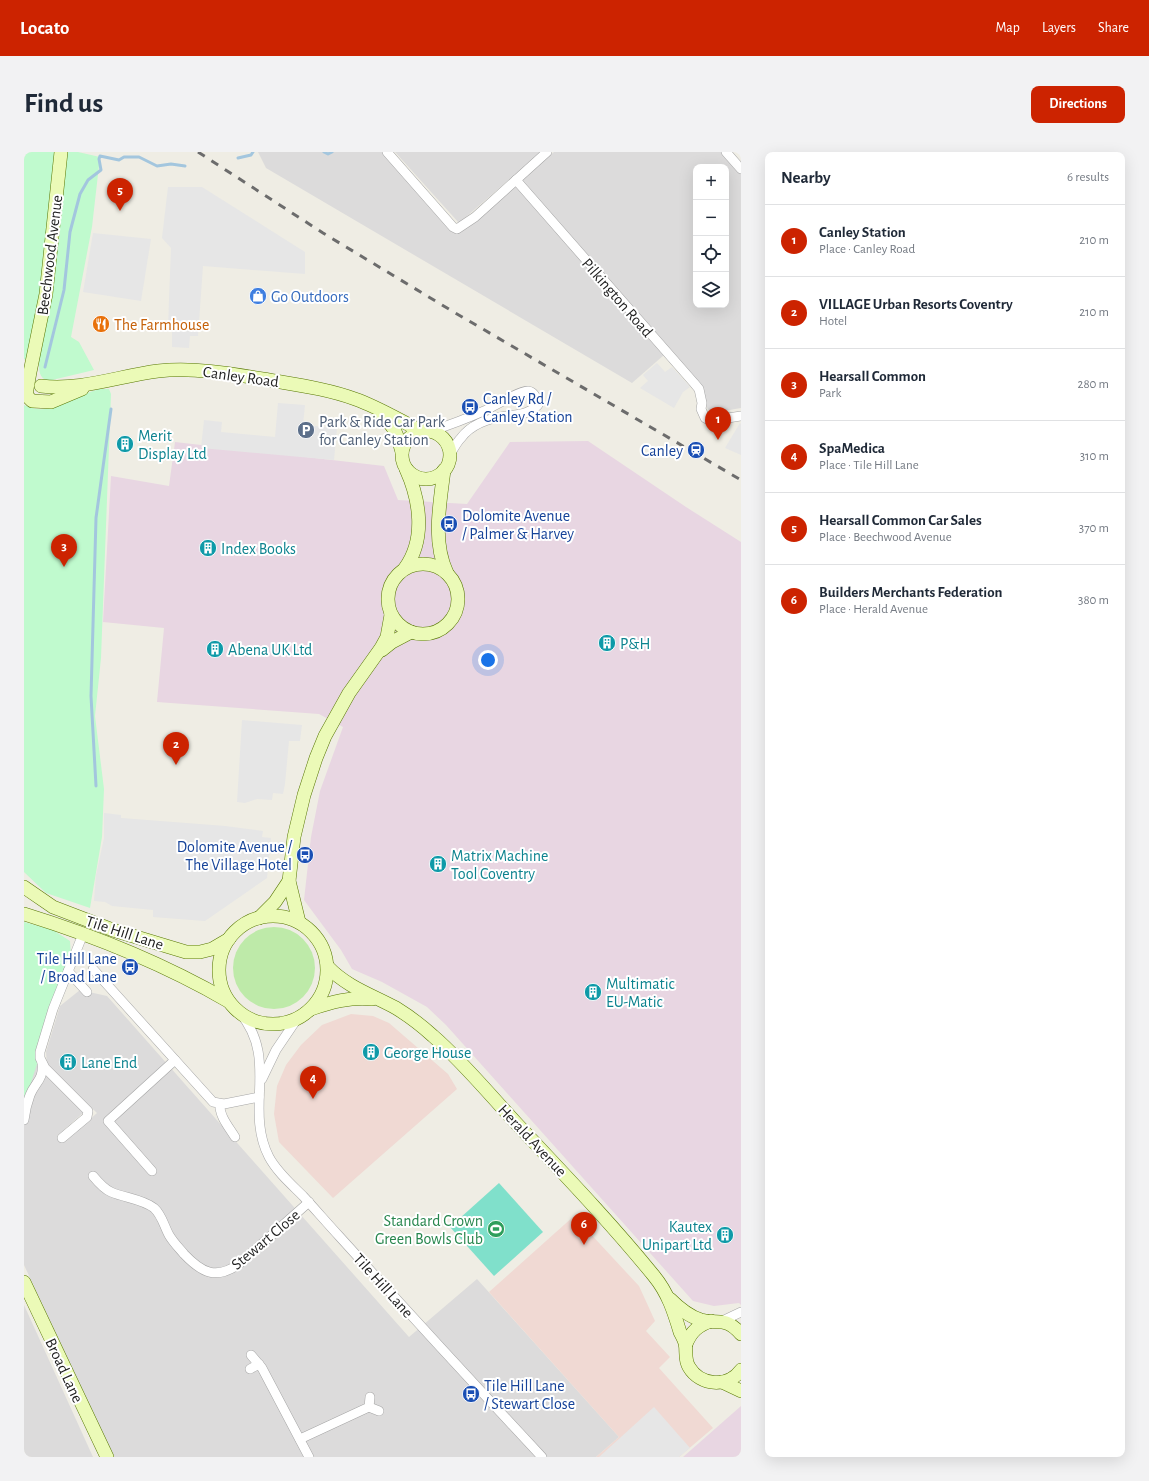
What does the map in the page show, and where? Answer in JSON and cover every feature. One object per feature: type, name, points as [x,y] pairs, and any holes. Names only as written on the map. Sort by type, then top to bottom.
[{"type":"street","name":"Beechwood Avenue","points":[[31,389],[33,357],[46,294],[62,152]]},
{"type":"street","points":[[387,152],[453,227],[458,229],[475,217],[547,152]]},
{"type":"street","points":[[726,152],[741,169]]},
{"type":"street","name":"Pilkington Road","points":[[516,180],[699,389],[702,414],[706,419],[720,421],[741,416]]},
{"type":"street","name":"Canley Road","points":[[107,382],[31,389],[30,400],[34,402],[51,402],[75,392],[107,382],[157,371],[203,370],[329,391],[357,399],[426,431]]},
{"type":"street","points":[[405,467],[414,475],[425,479],[432,478],[444,470],[461,437],[470,429],[483,421],[492,418],[521,415],[534,410],[538,405],[534,394],[528,391],[521,392],[485,410],[445,427],[415,433],[406,441],[402,452],[403,462],[416,497],[418,526],[415,550],[412,559],[396,576],[389,588],[388,601],[392,615],[401,626],[411,632],[423,634],[436,632],[447,626],[452,620],[458,607],[458,593],[456,585],[447,573],[440,555],[439,517],[444,470]]},
{"type":"street","name":"Canley Road","points":[[374,407],[391,423],[398,437],[402,452]]},
{"type":"street","points":[[426,431],[443,438],[447,444],[450,456]]},
{"type":"street","points":[[405,568],[418,564],[430,564],[447,573]]},
{"type":"street","points":[[299,922],[289,881],[298,817],[316,758],[338,711],[387,637],[392,615]]},
{"type":"street","points":[[372,660],[392,642],[411,632]]},
{"type":"street","points":[[259,918],[274,916],[287,917],[299,922],[309,930],[316,939],[325,956],[328,967],[322,994],[311,1009],[284,1022],[261,1022],[250,1019],[240,1013],[228,1001],[223,989],[220,969],[224,950],[230,938],[243,926],[259,918],[275,902],[289,881]]},
{"type":"street","name":"Tile Hill Lane","points":[[24,887],[53,907],[113,930],[186,952],[200,952],[212,949],[230,938]]},
{"type":"street","name":"Tile Hill Lane","points":[[24,914],[83,934],[139,956],[200,985],[228,1001]]},
{"type":"street","points":[[24,1120],[30,1095],[42,1077],[43,1070],[40,1052],[53,1009],[83,934]]},
{"type":"street","name":"Herald Avenue","points":[[328,967],[350,985],[397,1009],[414,1021],[458,1060],[585,1196],[656,1279],[668,1298],[686,1344],[686,1358],[689,1367],[694,1374],[702,1380],[712,1383],[722,1382],[741,1391]]},
{"type":"street","points":[[93,969],[210,1100],[220,1104],[259,1093]]},
{"type":"street","points":[[68,971],[87,992]]},
{"type":"street","name":"Herald Avenue","points":[[311,1009],[332,1001],[356,998],[380,1000]]},
{"type":"street","name":"Tile Hill Lane","points":[[240,1013],[252,1029],[255,1037],[261,1069],[258,1119],[269,1158],[277,1169],[309,1202],[420,1326],[542,1457]]},
{"type":"street","name":"Tile Hill Lane","points":[[259,1093],[266,1068],[274,1053],[299,1016]]},
{"type":"street","points":[[152,1170],[108,1121],[174,1060]]},
{"type":"street","points":[[42,1063],[88,1111],[87,1117],[62,1138]]},
{"type":"street","points":[[220,1104],[222,1117],[235,1137]]},
{"type":"street","name":"Stewart Close","points":[[93,1176],[103,1187],[112,1192],[153,1207],[159,1214],[169,1235],[176,1245],[199,1268],[210,1272],[226,1272],[239,1264],[309,1202]]},
{"type":"street","name":"Broad Lane","points":[[24,1282],[107,1457]]},
{"type":"street","name":"Herald Avenue","points":[[668,1298],[684,1312],[698,1319],[716,1321],[736,1328],[741,1334]]},
{"type":"street","points":[[686,1344],[689,1336],[702,1324],[716,1321],[741,1312]]},
{"type":"street","points":[[251,1355],[259,1364],[309,1457]]},
{"type":"street","points":[[250,1369],[259,1364]]},
{"type":"street","points":[[722,1382],[734,1377],[741,1370]]},
{"type":"street","points":[[369,1407],[370,1397]]},
{"type":"street","points":[[300,1439],[369,1407],[378,1411]]},
{"type":"shaded area","points":[[258,152],[324,152],[328,154],[332,152],[384,152],[453,230],[516,186],[664,355],[632,383],[266,168]]},
{"type":"shaded area","points":[[395,152],[541,152],[459,223]]},
{"type":"shaded area","points":[[554,152],[721,152],[741,174],[741,408],[712,413],[707,408],[705,398],[524,185],[523,180],[525,176]]},
{"type":"shaded area","points":[[168,187],[202,187],[305,252],[305,274],[203,266],[198,336],[190,336],[189,348],[172,347],[172,327],[168,327],[171,248],[162,238]]},
{"type":"shaded area","points":[[93,233],[151,239],[141,301],[83,292]]},
{"type":"shaded area","points":[[657,363],[665,372],[672,367],[690,387],[683,392],[674,408],[640,388],[648,381],[643,375]]},
{"type":"shaded area","name":"Park & Ride Car Park for Canley Station","points":[[278,403],[305,405],[303,425],[337,428],[334,460],[201,448],[204,420],[222,422],[221,432],[275,437]]},
{"type":"shaded area","points":[[740,423],[741,424],[741,455],[725,448]]},
{"type":"shaded area","points":[[588,441],[741,542],[741,1305],[739,1303],[714,1306],[693,1301],[446,1025],[427,1007],[382,982],[352,969],[341,950],[304,900],[311,837],[320,791],[343,727],[319,714],[157,702],[164,628],[103,622],[111,476],[169,486],[175,442],[384,466],[398,500],[467,504],[510,442]]},
{"type":"shaded area","points":[[242,720],[302,725],[300,741],[289,741],[283,794],[273,793],[272,800],[257,799],[245,803],[237,802]]},
{"type":"shaded area","points":[[104,813],[121,815],[121,818],[225,826],[263,831],[262,837],[271,838],[267,878],[205,921],[153,917],[153,910],[112,906],[105,902],[94,901],[96,875],[104,838]]},
{"type":"shaded area","points":[[80,990],[107,996],[409,1337],[477,1279],[619,1437],[596,1457],[114,1457],[24,1265],[24,1105],[37,1060],[84,1112],[57,1136],[63,1143],[97,1113],[47,1065],[46,1052],[60,1006]]},
{"type":"shaded area","points":[[351,1014],[373,1016],[389,1023],[448,1074],[457,1089],[333,1198],[279,1142],[274,1114],[277,1086],[286,1065],[301,1045],[322,1025]]},
{"type":"shaded area","name":"Standard Crown Green Bowls Club","points":[[499,1183],[543,1232],[494,1276],[450,1227]]},
{"type":"shaded area","points":[[574,1216],[639,1286],[655,1321],[646,1331],[670,1357],[659,1368],[713,1428],[679,1457],[596,1457],[619,1437],[489,1292]]},
{"type":"shaded area","points":[[24,1305],[93,1457],[24,1457]]},
{"type":"shaded area","points":[[741,1406],[741,1457],[683,1457]]},
{"type":"shaded area","points":[[654,1407],[690,1448],[679,1457],[599,1457]]},
{"type":"green space","points":[[24,152],[78,152],[100,157],[92,227],[71,337],[79,342],[94,370],[48,381],[41,376],[39,371],[39,362],[24,359]]},
{"type":"green space","points":[[99,389],[109,389],[111,394],[101,658],[95,716],[104,789],[102,837],[90,908],[46,893],[24,872],[24,405],[39,409],[51,408],[75,397]]},
{"type":"green space","points":[[24,922],[53,930],[70,941],[71,956],[24,1105]]},
{"type":"green space","points":[[274,927],[290,930],[303,939],[312,952],[315,968],[312,984],[303,997],[290,1006],[274,1009],[258,1006],[245,997],[236,984],[233,968],[236,952],[245,939],[258,930]]},
{"type":"waterway","points":[[238,158],[251,155],[253,152]]},
{"type":"waterway","points":[[324,152],[328,154],[332,152]]},
{"type":"waterway","points":[[45,367],[64,290],[70,232],[80,194],[88,180],[101,170],[99,159],[100,156],[119,160],[124,157],[139,157],[157,166],[171,164],[185,166]]},
{"type":"waterway","points":[[96,786],[91,696],[96,518],[111,409]]},
{"type":"railway","points":[[198,152],[323,233],[452,311],[741,480]]},
{"type":"place","name":"Hearsall Common Car Sales","points":[[120,211]]},
{"type":"place","name":"Go Outdoors","points":[[258,296]]},
{"type":"place","name":"The Farmhouse","points":[[101,324]]},
{"type":"place","name":"Canley Rd / Canley Station","points":[[470,407]]},
{"type":"place","name":"Park & Ride Car Park for Canley Station","points":[[306,430]]},
{"type":"place","name":"Canley Station","points":[[718,440]]},
{"type":"place","name":"Merit Display Ltd","points":[[125,444]]},
{"type":"place","name":"Canley","points":[[696,450]]},
{"type":"place","name":"Dolomite Avenue / Palmer & Harvey","points":[[449,524]]},
{"type":"place","name":"Index Books","points":[[208,548]]},
{"type":"place","name":"Hearsall Common","points":[[64,567]]},
{"type":"place","name":"P&H","points":[[607,643]]},
{"type":"place","name":"Abena UK Ltd","points":[[215,649]]},
{"type":"place","name":"VILLAGE Urban Resorts Coventry","points":[[176,765]]},
{"type":"place","name":"Dolomite Avenue / The Village Hotel","points":[[305,855]]},
{"type":"place","name":"Matrix Machine Tool Coventry","points":[[438,864]]},
{"type":"place","name":"Tile Hill Lane / Broad Lane","points":[[130,967]]},
{"type":"place","name":"Multimatic EU-Matic","points":[[593,992]]},
{"type":"place","name":"George House","points":[[371,1052]]},
{"type":"place","name":"Lane End","points":[[68,1062]]},
{"type":"place","name":"SpaMedica","points":[[313,1099]]},
{"type":"place","name":"Standard Crown Green Bowls Club","points":[[496,1229]]},
{"type":"place","name":"Kautex Unipart Ltd","points":[[725,1235]]},
{"type":"place","name":"Builders Merchants Federation","points":[[584,1245]]},
{"type":"place","name":"Tile Hill Lane / Stewart Close","points":[[471,1394]]}]
